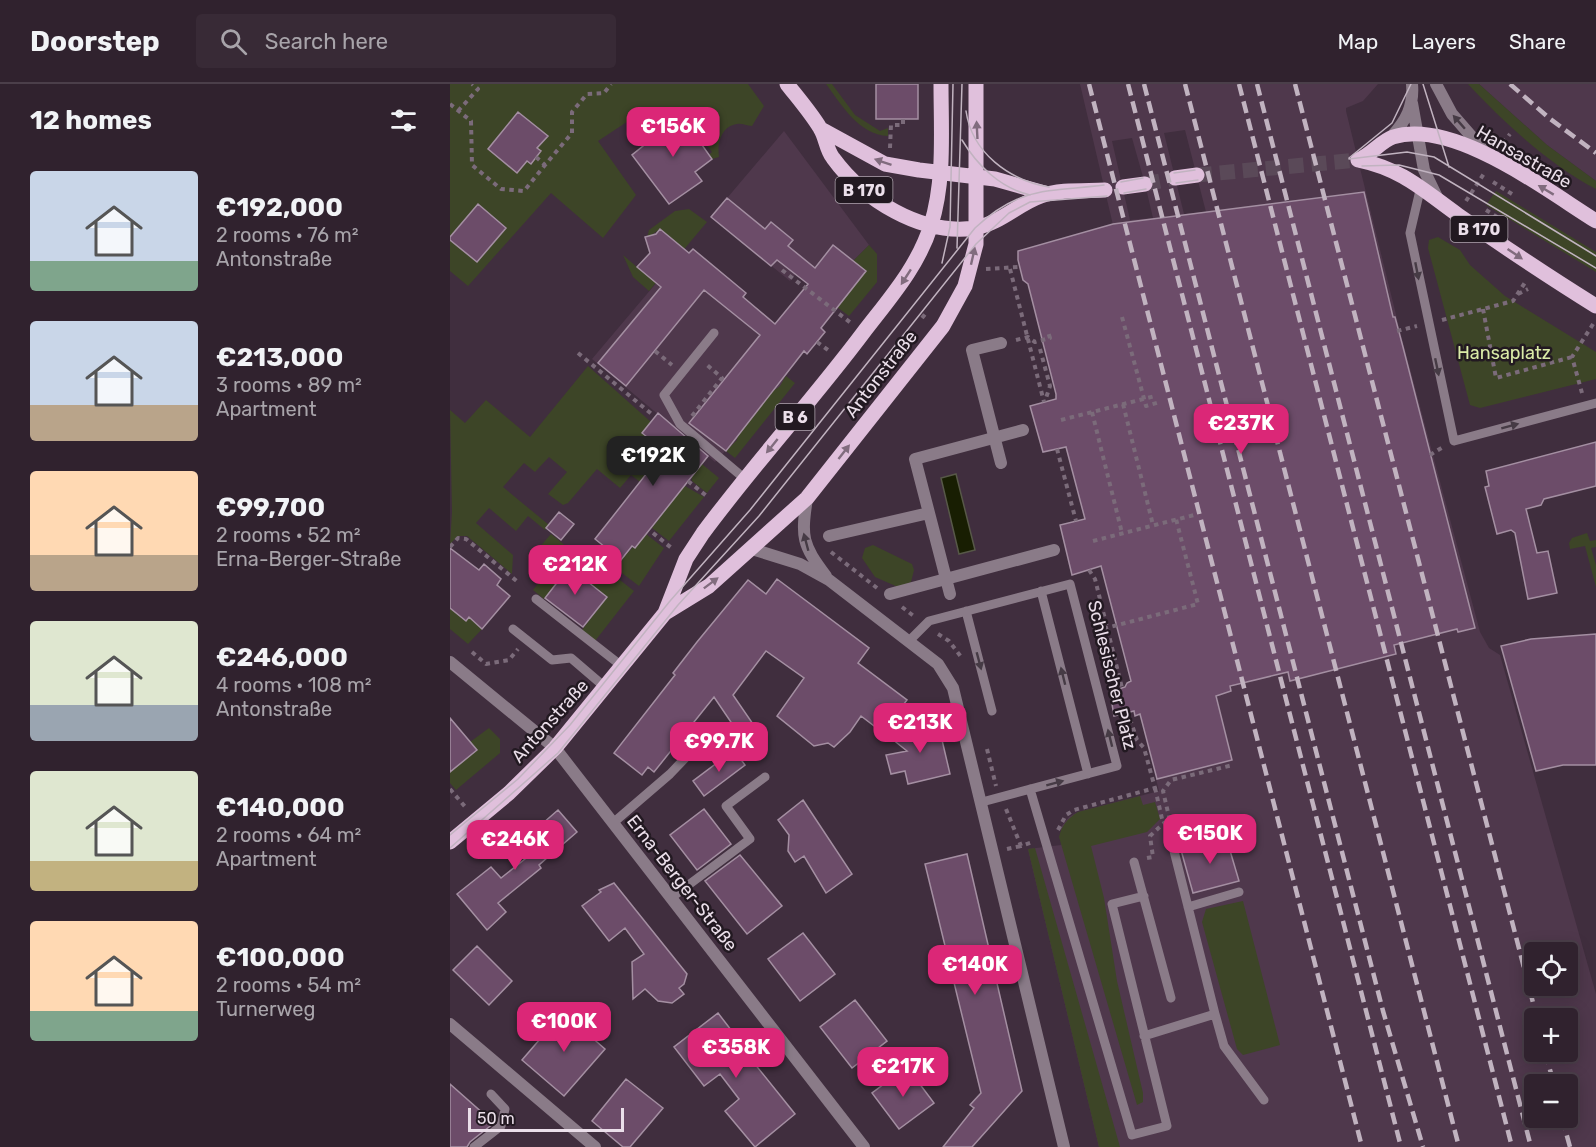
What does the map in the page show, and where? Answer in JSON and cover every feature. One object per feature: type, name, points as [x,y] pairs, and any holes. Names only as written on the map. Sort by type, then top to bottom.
[{"type":"main road","name":"B 170","points":[[787,84],[821,129],[831,155],[855,183],[896,212],[931,224],[975,228],[1000,220],[1048,194]]},
{"type":"main road","name":"Antonstraße","points":[[450,842],[555,748],[606,688],[665,613],[686,559],[745,479],[864,333],[908,275],[931,224],[940,173],[941,84]]},
{"type":"main road","name":"Antonstraße","points":[[665,613],[709,586],[807,498],[943,326],[958,300],[970,269],[976,244],[976,84]]},
{"type":"main road","name":"B 170","points":[[821,129],[885,164],[940,173],[977,176],[1048,194],[1105,190]]},
{"type":"main road","name":"Hansastraße","points":[[1391,137],[1437,135],[1488,155],[1596,221]]},
{"type":"main road","name":"B 170","points":[[1391,137],[1358,160],[1398,172],[1421,185],[1441,202],[1596,306]]},
{"type":"main road","points":[[1175,178],[1197,175]]},
{"type":"main road","points":[[1123,187],[1145,184]]},
{"type":"street","points":[[1412,84],[1412,103],[1428,184],[1441,202]]},
{"type":"street","points":[[1436,84],[1452,114],[1488,155]]},
{"type":"street","points":[[1391,137],[1402,125],[1412,103]]},
{"type":"street","points":[[1001,343],[972,350],[1001,463]]},
{"type":"street","points":[[950,594],[915,459],[1023,430]]},
{"type":"street","points":[[807,498],[803,523],[805,542],[808,551],[829,580]]},
{"type":"street","points":[[829,536],[929,513]]},
{"type":"street","points":[[752,549],[800,564],[829,580],[910,640],[938,664],[953,688],[1064,1147]]},
{"type":"street","points":[[890,594],[1054,550]]},
{"type":"street","name":"Erna-Berger-Straße","points":[[450,662],[555,748],[864,1147]]},
{"type":"street","points":[[450,1024],[595,1147]]},
{"type":"lane","points":[[1421,185],[1410,233],[1454,441],[1596,403]]},
{"type":"lane","points":[[714,333],[664,395],[680,424],[745,479]]},
{"type":"lane","name":"Schlesischer Platz","points":[[910,640],[929,621],[1070,584],[1117,766],[982,802]]},
{"type":"lane","points":[[1041,591],[1088,774]]},
{"type":"lane","points":[[536,599],[622,667]]},
{"type":"lane","points":[[966,611],[992,711]]},
{"type":"lane","points":[[513,629],[552,660],[571,658],[606,688]]},
{"type":"lane","points":[[613,823],[670,774],[711,731]]},
{"type":"lane","points":[[671,898],[750,840],[726,806],[765,777]]},
{"type":"lane","points":[[1030,789],[1132,1135],[1167,1126],[1112,904],[1143,896]]},
{"type":"lane","points":[[1224,829],[1172,843],[1224,1046],[1264,1100]]},
{"type":"lane","points":[[1134,862],[1171,998]]},
{"type":"lane","points":[[1188,906],[1239,892]]},
{"type":"lane","points":[[1144,1036],[1215,1014]]},
{"type":"lane","points":[[474,1147],[501,1126],[505,1109],[491,1094]]},
{"type":"path","points":[[458,111],[478,89],[472,84]]},
{"type":"path","points":[[450,104],[471,121],[472,165],[501,189],[524,191],[572,133],[572,112],[587,94],[604,93],[611,84]]},
{"type":"path","points":[[891,136],[891,125],[903,125],[903,119]]},
{"type":"path","points":[[536,157],[545,165]]},
{"type":"path","points":[[1471,192],[1485,171]]},
{"type":"path","points":[[1493,182],[1512,194]]},
{"type":"path","points":[[970,269],[1018,267]]},
{"type":"path","points":[[1010,269],[1025,316],[1044,402],[1050,386],[1040,349]]},
{"type":"path","points":[[782,270],[864,333]]},
{"type":"path","points":[[1428,323],[1513,301],[1517,294],[1528,289]]},
{"type":"path","points":[[1483,309],[1496,378],[1572,357],[1596,320]]},
{"type":"path","points":[[922,318],[926,314]]},
{"type":"path","points":[[1122,317],[1146,406],[1160,402]]},
{"type":"path","points":[[1001,343],[1028,337],[1035,342],[1050,338],[1048,332]]},
{"type":"path","points":[[817,342],[824,347]]},
{"type":"path","points":[[655,351],[682,374]]},
{"type":"path","points":[[578,353],[654,416]]},
{"type":"path","points":[[686,423],[723,378],[696,356]]},
{"type":"path","points":[[1572,357],[1585,406]]},
{"type":"path","points":[[1062,420],[1155,396]]},
{"type":"path","points":[[1123,404],[1153,525]]},
{"type":"path","points":[[1092,412],[1122,533]]},
{"type":"path","points":[[1057,449],[1076,521]]},
{"type":"path","points":[[1093,541],[1194,515]]},
{"type":"path","points":[[1116,626],[1198,604],[1176,519]]},
{"type":"path","points":[[653,533],[686,559]]},
{"type":"path","points":[[450,547],[458,538],[466,539],[519,583]]},
{"type":"path","points":[[1089,570],[1095,579],[1122,688]]},
{"type":"path","points":[[472,652],[486,663],[508,660]]},
{"type":"path","points":[[1134,862],[1154,857],[1150,836],[1164,823],[1170,821],[1163,791],[1171,780],[1233,765]]},
{"type":"path","points":[[1155,788],[1164,823]]},
{"type":"path","points":[[450,789],[477,820]]},
{"type":"shaded area","points":[[1080,84],[1378,84],[1363,101],[1346,108],[1346,111],[1400,331],[1480,632],[1489,648],[1500,655],[1596,994],[1596,1147],[1099,1147],[1028,849],[1061,845],[1061,827],[1069,817],[1078,812],[1159,791],[1156,779],[1232,760],[1215,690],[1227,692],[1234,685],[1126,262],[1113,225]],"holes":[[[1185,130],[1206,212],[1184,214],[1164,133]],[[1132,138],[1145,184],[1153,218],[1130,220],[1112,141]]]},
{"type":"shaded area","points":[[1479,84],[1596,84],[1596,181],[1547,145]]},
{"type":"shaded area","points":[[784,131],[869,245],[853,261],[815,268],[806,261],[790,281],[711,217]]},
{"type":"shaded area","points":[[674,262],[794,364],[784,378],[786,380],[739,435],[731,449],[728,448],[715,462],[592,359]]},
{"type":"shaded area","points":[[956,474],[975,550],[959,554],[941,478]]},
{"type":"green space","points":[[450,84],[748,84],[764,106],[752,126],[739,124],[727,128],[721,136],[719,157],[712,159],[709,155],[712,152],[707,145],[704,147],[681,116],[681,112],[673,111],[673,115],[659,125],[645,110],[598,141],[636,195],[603,238],[551,193],[468,286],[450,271],[450,240],[477,262],[506,227],[478,204],[450,237]],"holes":[[[518,112],[547,136],[517,173],[488,149]]]},
{"type":"green space","points":[[826,84],[832,84],[855,115],[880,131],[888,128],[888,136],[868,130],[860,124]]},
{"type":"green space","points":[[1468,84],[1479,84],[1547,145],[1596,181],[1596,189],[1545,156],[1496,113]]},
{"type":"green space","points":[[1496,191],[1596,252],[1596,272],[1486,205]]},
{"type":"green space","points":[[689,209],[707,222],[649,291],[633,277],[623,255],[652,280],[680,246],[660,229],[647,238],[649,230],[675,211]]},
{"type":"green space","name":"Hansaplatz","points":[[1438,237],[1460,250],[1470,265],[1505,296],[1596,352],[1596,379],[1480,408],[1470,405],[1428,248],[1429,240]]},
{"type":"green space","points":[[869,245],[877,254],[877,282],[849,316],[837,307],[866,271],[853,261]]},
{"type":"green space","points":[[588,366],[651,422],[642,433],[656,443],[640,467],[675,496],[685,486],[704,497],[669,541],[652,528],[662,515],[653,508],[661,498],[631,475],[620,488],[597,469],[568,503],[563,505],[548,494],[567,472],[549,457],[535,472],[524,463],[503,487],[549,525],[545,530],[528,516],[516,531],[489,508],[476,523],[513,555],[512,574],[467,536],[458,536],[450,544],[452,512],[450,410],[465,423],[486,400],[530,437]]},
{"type":"green space","points":[[786,376],[795,383],[735,458],[726,451]]},
{"type":"green space","points":[[702,464],[719,478],[707,493],[692,481],[692,476]]},
{"type":"green space","points":[[1587,533],[1590,541],[1596,540],[1596,547],[1591,548],[1596,565],[1596,587],[1585,546],[1570,549],[1569,543],[1572,538]]},
{"type":"green space","points":[[551,534],[567,547],[579,548],[634,591],[595,641],[582,630],[607,597],[563,564],[554,575],[559,580],[544,599],[533,590],[554,563],[538,549]]},
{"type":"green space","points":[[646,534],[664,548],[639,586],[614,567]]},
{"type":"green space","points":[[873,545],[912,564],[914,570],[911,582],[898,587],[875,577],[862,558],[865,548]]},
{"type":"green space","points":[[450,608],[465,621],[469,617],[482,629],[468,644],[450,629]]},
{"type":"green space","points":[[489,728],[500,739],[500,753],[456,790],[450,783],[450,772],[476,751],[470,742]]},
{"type":"green space","points":[[1140,796],[1143,805],[1155,802],[1160,819],[1147,832],[1091,846],[1104,898],[1117,981],[1143,1093],[1143,1102],[1137,1105],[1059,837],[1066,823],[1078,812]]},
{"type":"green space","points":[[1035,848],[1120,1147],[1099,1147],[1028,849]]},
{"type":"green space","points":[[1243,901],[1280,1045],[1243,1055],[1237,1049],[1202,922],[1206,909]]},
{"type":"building","points":[[876,84],[918,84],[918,119],[876,119]]},
{"type":"building","points":[[678,111],[712,159],[695,172],[702,181],[669,204],[632,155],[663,130],[659,125]]},
{"type":"building","points":[[518,112],[548,136],[537,148],[541,151],[531,164],[527,161],[517,173],[488,149]]},
{"type":"building","points":[[1364,192],[1393,317],[1395,317],[1403,347],[1475,628],[1458,632],[1457,629],[1394,645],[1396,654],[1290,681],[1288,672],[1230,686],[1231,691],[1216,696],[1232,760],[1157,779],[1140,714],[1135,716],[1134,711],[1114,716],[1110,692],[1125,687],[1131,681],[1101,566],[1072,575],[1060,525],[1085,519],[1066,447],[1043,452],[1030,406],[1056,399],[1056,394],[1028,284],[1023,280],[1018,251],[1113,224]]},
{"type":"building","points":[[727,198],[765,229],[771,222],[793,240],[788,246],[815,268],[833,245],[866,271],[821,328],[825,332],[807,354],[804,351],[726,451],[689,423],[760,335],[704,290],[626,386],[598,363],[661,287],[637,267],[650,253],[645,237],[656,234],[660,229],[689,253],[693,249],[746,293],[743,297],[775,324],[808,284],[777,260],[771,266],[711,217]]},
{"type":"building","points":[[478,204],[506,228],[477,262],[450,240],[450,237]]},
{"type":"building","points":[[658,413],[708,456],[635,548],[632,546],[621,560],[595,539],[647,473],[639,467],[657,445],[642,433]]},
{"type":"building","points":[[1596,442],[1596,486],[1544,499],[1541,505],[1526,509],[1537,553],[1548,551],[1557,593],[1528,599],[1515,533],[1511,530],[1497,534],[1485,487],[1489,486],[1486,471]]},
{"type":"building","points":[[559,512],[574,524],[561,540],[546,528]]},
{"type":"building","points":[[450,548],[479,570],[484,564],[501,579],[497,585],[510,596],[482,629],[469,617],[466,621],[450,608]]},
{"type":"building","points":[[564,563],[607,597],[583,627],[545,598],[559,580],[554,576]]},
{"type":"building","points":[[777,579],[869,648],[858,663],[907,700],[882,732],[861,716],[850,732],[834,747],[828,743],[814,746],[777,716],[804,678],[766,651],[733,695],[753,724],[739,734],[714,697],[654,772],[648,767],[642,775],[614,753],[675,675],[673,673],[697,642],[748,580],[766,594]]},
{"type":"building","points":[[1596,634],[1596,765],[1563,765],[1536,771],[1501,646],[1531,639]]},
{"type":"building","points":[[450,718],[477,750],[450,772]]},
{"type":"building","points":[[938,723],[950,774],[908,784],[905,771],[891,774],[886,755],[907,751],[887,735]]},
{"type":"building","points":[[734,750],[745,765],[704,796],[693,781]]},
{"type":"building","points":[[803,800],[852,874],[826,893],[804,856],[795,862],[788,851],[789,835],[778,820]]},
{"type":"building","points":[[704,809],[731,844],[697,870],[670,835]]},
{"type":"building","points":[[558,810],[577,832],[539,865],[541,868],[498,903],[506,912],[487,930],[457,894],[491,867],[501,878],[530,855],[522,845],[528,840],[526,838]]},
{"type":"building","points":[[1226,837],[1239,881],[1193,893],[1181,850]]},
{"type":"building","points":[[967,854],[1022,1091],[972,1147],[943,1147],[974,1108],[970,1105],[981,1093],[925,864]]},
{"type":"building","points":[[740,855],[782,906],[747,934],[705,881]]},
{"type":"building","points":[[614,883],[687,974],[684,984],[679,988],[684,994],[672,1003],[658,1001],[645,989],[633,999],[632,962],[644,954],[625,928],[609,941],[582,906],[601,892],[599,890]]},
{"type":"building","points":[[803,933],[835,974],[800,1001],[768,959]]},
{"type":"building","points":[[477,946],[512,981],[489,1005],[453,970]]},
{"type":"building","points":[[855,1000],[887,1041],[852,1068],[820,1027]]},
{"type":"building","points":[[571,1008],[586,1022],[581,1028],[605,1049],[564,1096],[522,1060],[559,1017]]},
{"type":"building","points":[[718,1013],[748,1052],[746,1053],[795,1114],[755,1147],[725,1111],[739,1099],[720,1074],[704,1086],[674,1047]]},
{"type":"building","points":[[907,1067],[934,1103],[899,1129],[872,1093]]},
{"type":"building","points":[[626,1079],[663,1108],[630,1147],[623,1147],[592,1121]]},
{"type":"building","points":[[450,1084],[494,1123],[467,1147],[450,1147]]},
{"type":"tunnel","points":[[1197,175],[1358,160]]},
{"type":"tunnel","points":[[1145,184],[1175,178]]},
{"type":"tram line","points":[[942,263],[950,227],[953,84]]},
{"type":"tram line","points":[[957,248],[962,84]]},
{"type":"tram line","points":[[1349,158],[1392,123],[1411,84]]},
{"type":"tram line","points":[[1423,84],[1449,167]]},
{"type":"tram line","points":[[966,111],[976,140],[984,152],[1007,171],[1020,178],[1049,187]]},
{"type":"tram line","points":[[962,140],[990,174],[1009,187],[1030,195]]},
{"type":"tram line","points":[[1349,159],[1407,152],[1434,157],[1596,256]]},
{"type":"tram line","points":[[1362,166],[1399,165],[1439,175],[1596,268]]},
{"type":"tram line","points":[[1174,173],[1195,170]]},
{"type":"tram line","points":[[1121,182],[1143,178]]},
{"type":"tram line","points":[[1176,183],[1198,180]]},
{"type":"tram line","points":[[450,835],[518,779],[570,725],[670,601],[750,510],[975,228],[1006,205],[1035,193],[1104,185]]},
{"type":"tram line","points":[[1124,193],[1146,189]]},
{"type":"tram line","points":[[450,848],[558,753],[678,605],[759,516],[976,244],[1009,213],[1030,202],[1107,196]]},
{"type":"railway","points":[[1089,84],[1362,1147]]},
{"type":"railway","points":[[1128,84],[1401,1147]]},
{"type":"railway","points":[[1144,84],[1383,1011],[1423,1147]]},
{"type":"railway","points":[[1185,84],[1459,1147]]},
{"type":"railway","points":[[1239,84],[1512,1147]]},
{"type":"railway","points":[[1257,84],[1531,1147]]},
{"type":"railway","points":[[1295,84],[1534,1008]]},
{"type":"railway","points":[[1510,84],[1549,118],[1596,153]]},
{"type":"railway","points":[[1548,1062],[1551,1074]]},
{"type":"railway","points":[[1565,1128],[1570,1147]]}]
